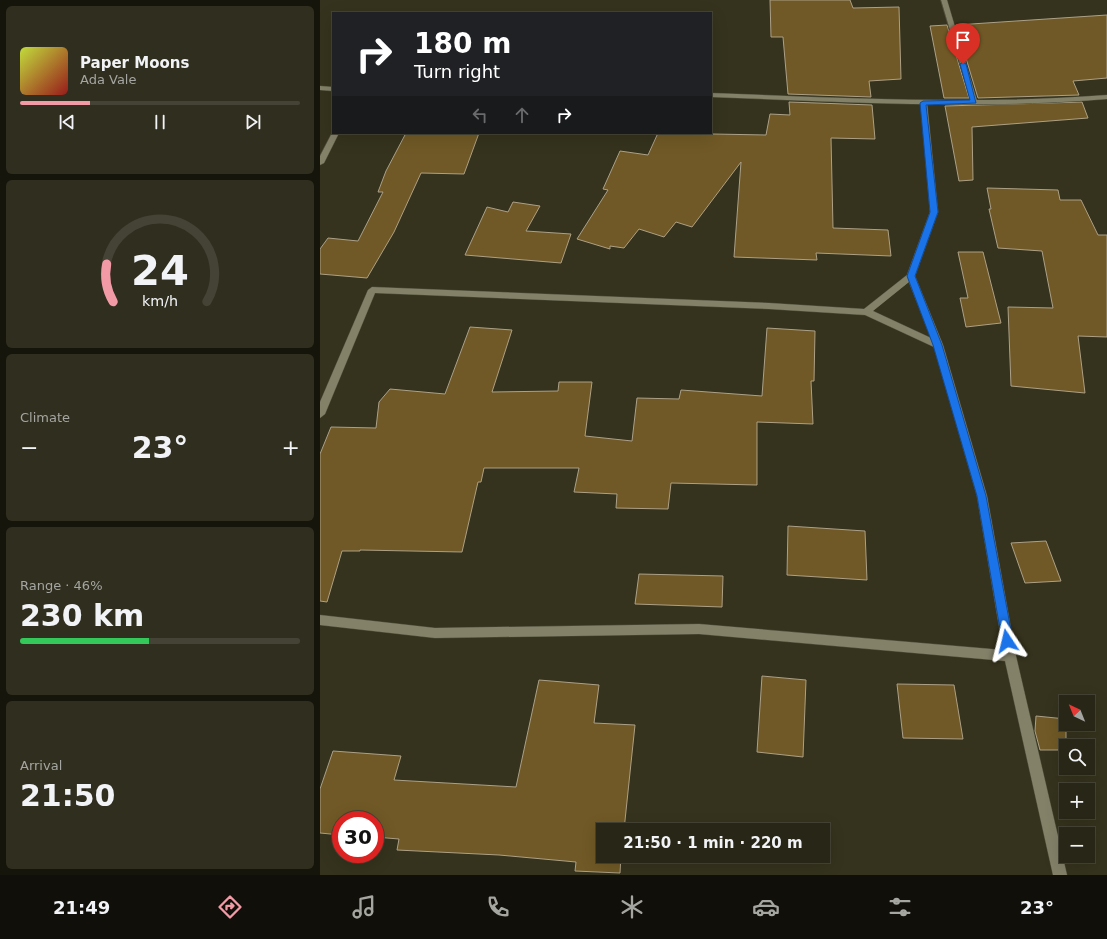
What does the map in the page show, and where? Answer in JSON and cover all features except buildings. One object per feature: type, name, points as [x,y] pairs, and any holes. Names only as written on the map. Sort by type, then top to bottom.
[{"type":"street","points":[[944,0],[974,101]]},
{"type":"street","points":[[320,88],[332,89]]},
{"type":"street","points":[[712,95],[923,103],[1069,100],[1107,96]]},
{"type":"street","points":[[866,312],[911,276],[934,212],[923,103]]},
{"type":"street","points":[[320,163],[334,134]]},
{"type":"street","points":[[911,276],[938,345],[982,496],[1010,656],[1060,875]]},
{"type":"street","points":[[320,414],[372,290],[769,306],[866,312],[938,345]]},
{"type":"street","points":[[320,620],[435,632],[699,629],[1010,656]]},
{"type":"route","points":[[963,64],[974,101],[923,103],[934,212],[911,276],[938,345],[982,496],[1007,641]]}]
